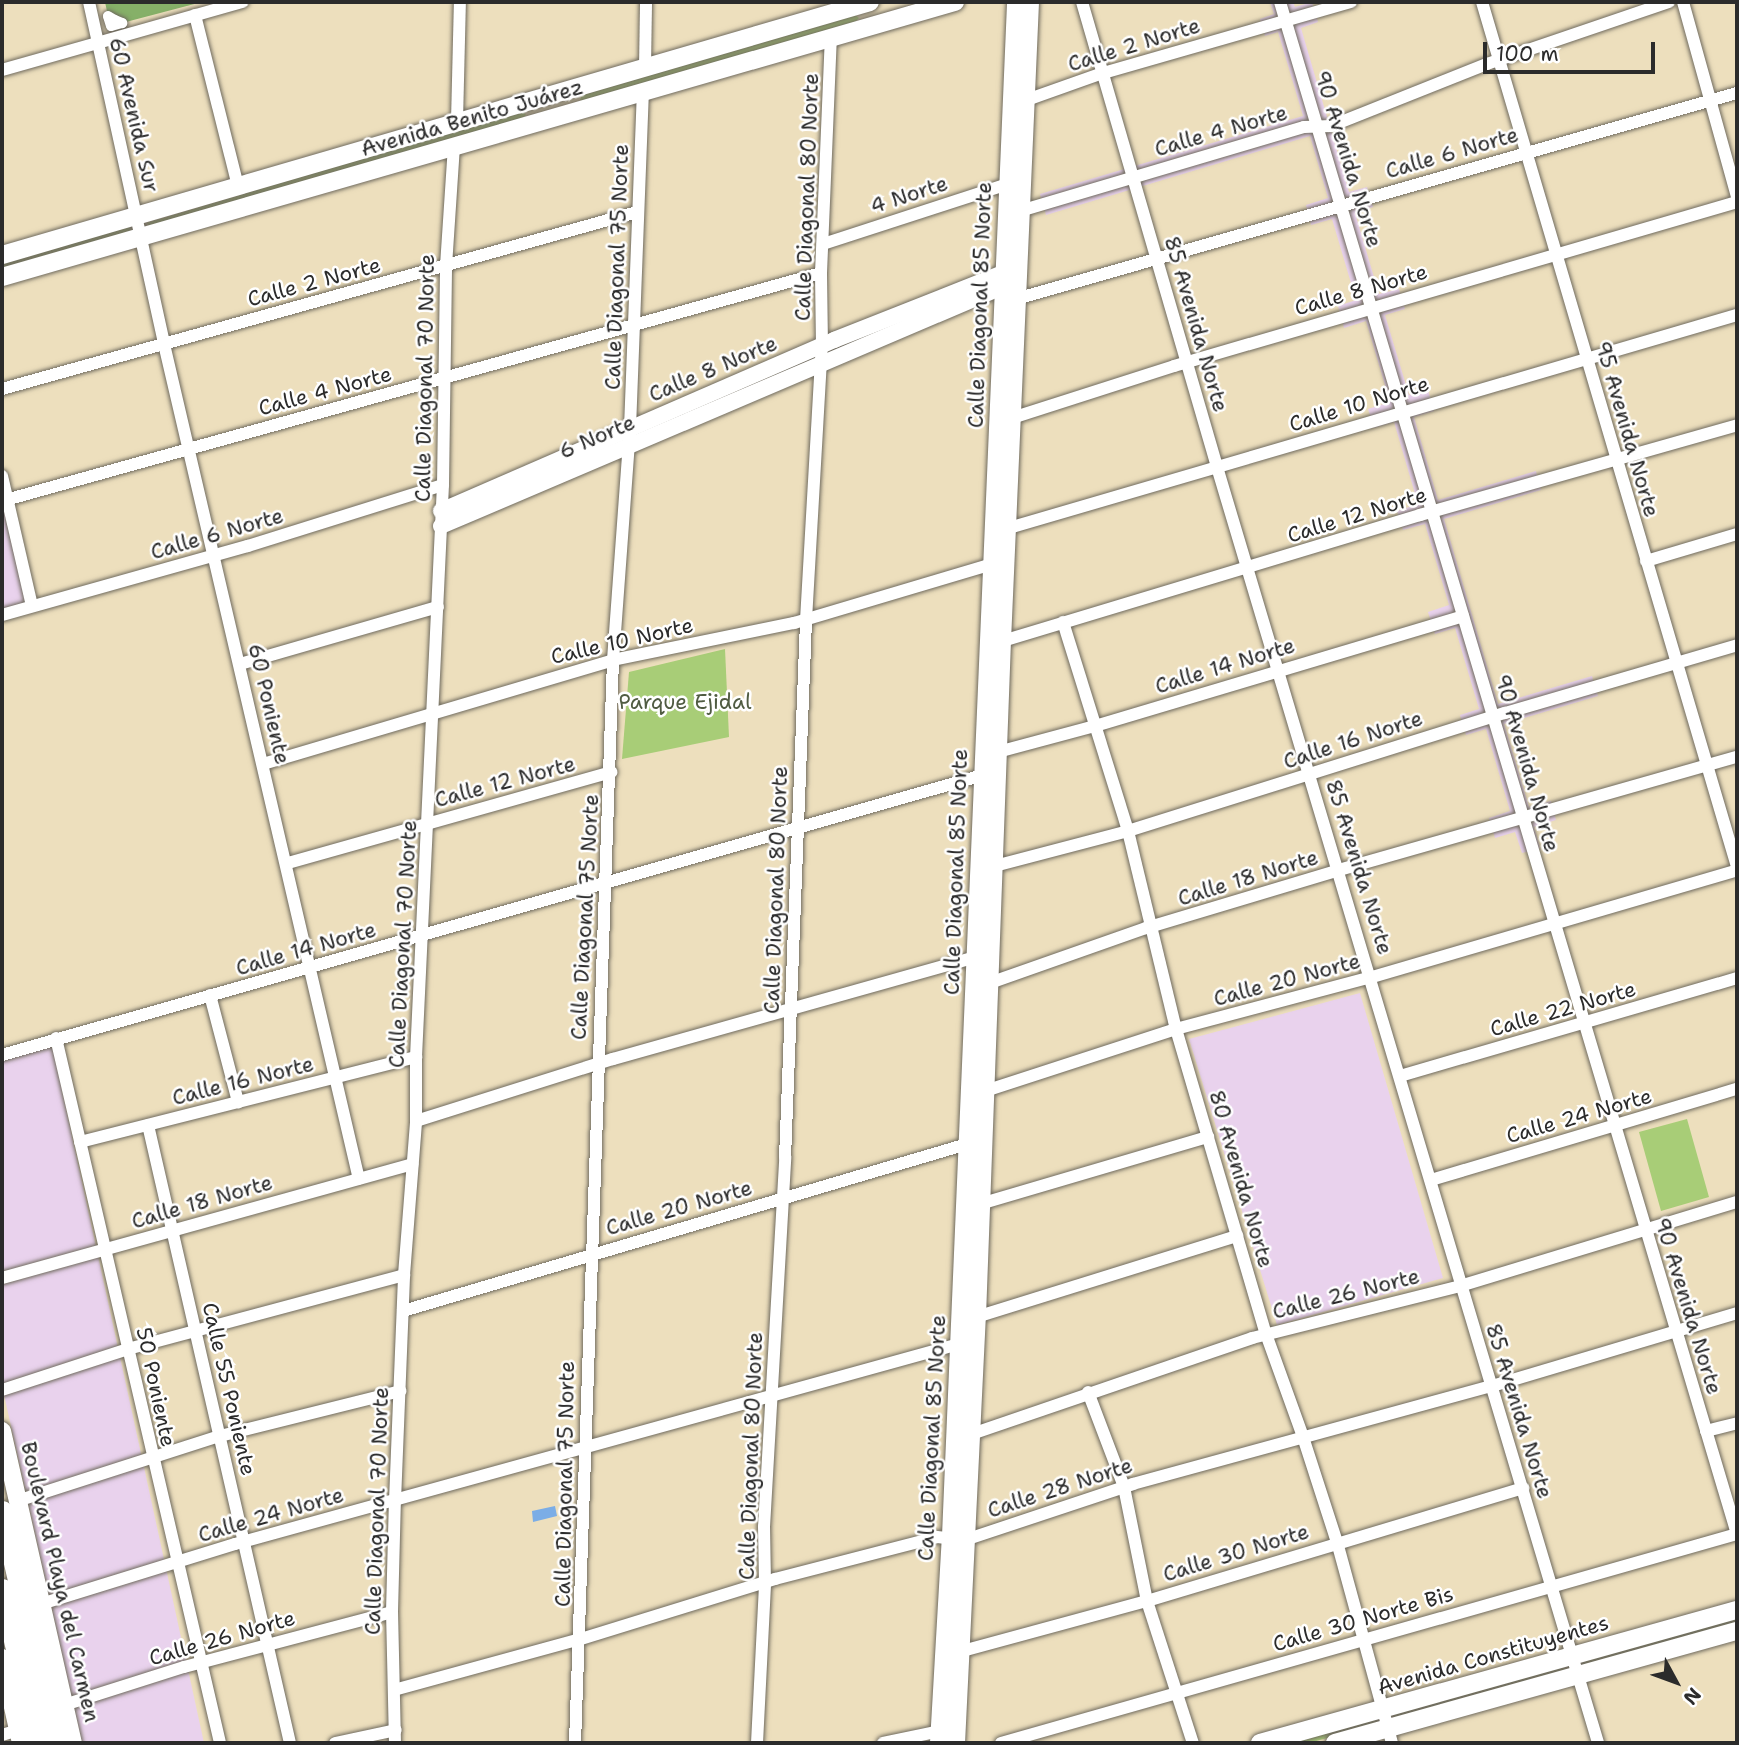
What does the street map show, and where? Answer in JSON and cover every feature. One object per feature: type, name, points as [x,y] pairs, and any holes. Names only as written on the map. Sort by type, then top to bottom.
[{"type":"highway","points":[[9,1506],[10,1583],[38,1743]]},
{"type":"highway","points":[[10,1583],[56,1743]]},
{"type":"main road","name":"Avenida Benito Juárez","points":[[2,255],[645,68],[833,7],[870,2]]},
{"type":"main road","name":"Avenida Benito Juárez","points":[[2,277],[831,37],[853,30],[893,10],[955,2]]},
{"type":"main road","name":"Calle Diagonal 85 Norte","points":[[1007,286],[1020,211],[1016,2]]},
{"type":"main road","name":"Calle Diagonal 85 Norte","points":[[956,1743],[959,1652],[959,1344],[969,1319],[980,1204],[978,1094],[987,868],[983,775],[995,643],[1005,421],[1007,184],[1030,2]]},
{"type":"main road","points":[[852,6],[863,18],[853,30]]},
{"type":"main road","points":[[577,88],[570,100],[581,110]]},
{"type":"main road","points":[[521,104],[530,114],[525,126]]},
{"type":"main road","name":"Calle Diagonal 85 Norte","points":[[983,985],[975,957],[998,752],[992,564],[1000,530]]},
{"type":"main road","name":"Calle Diagonal 85 Norte","points":[[939,1737],[969,1435],[967,1144],[978,1094]]},
{"type":"main road","name":"Boulevard Playa del Carmen","points":[[2,1431],[9,1506],[41,1604],[73,1743]]},
{"type":"main road","name":"Avenida Constituyentes","points":[[1260,1743],[1737,1610]]},
{"type":"main road","name":"Avenida Constituyentes","points":[[1335,1743],[1390,1736],[1737,1631]]},
{"type":"main road","points":[[2,1658],[13,1736]]},
{"type":"street","name":"60 Avenida Sur","points":[[89,2],[142,237]]},
{"type":"street","points":[[2,70],[243,2]]},
{"type":"street","points":[[457,121],[460,2]]},
{"type":"street","points":[[645,68],[646,2]]},
{"type":"street","name":"85 Avenida Norte","points":[[1082,2],[1217,467],[1311,774],[1460,1286],[1598,1743]]},
{"type":"street","name":"90 Avenida Norte","points":[[1280,2],[1373,308],[1644,1231],[1737,1534]]},
{"type":"street","name":"Calle 2 Norte","points":[[1018,103],[1102,73],[1351,2]]},
{"type":"street","name":"95 Avenida Norte","points":[[1482,2],[1737,868]]},
{"type":"street","name":"Calle 4 Norte","points":[[1020,211],[1304,127],[1331,125],[1499,61],[1669,2]]},
{"type":"street","points":[[1683,2],[1737,197]]},
{"type":"street","points":[[195,15],[238,186]]},
{"type":"street","name":"Calle Diagonal 80 Norte","points":[[757,1743],[765,1583],[764,1527],[783,1198],[806,620],[822,346],[821,273],[831,37]]},
{"type":"street","name":"Calle Diagonal 75 Norte","points":[[575,1743],[581,1639],[583,1447],[607,884],[613,660],[629,428],[643,93]]},
{"type":"street","name":"Calle 6 Norte","points":[[1007,286],[1156,259],[1737,93]]},
{"type":"street","name":"Calle Diagonal 70 Norte","points":[[396,1736],[392,1612],[395,1501],[404,1275],[416,1121],[416,1057],[443,485],[442,379],[446,266],[454,147]]},
{"type":"street","name":"4 Norte","points":[[823,244],[1007,184]]},
{"type":"street","name":"Calle 8 Norte","points":[[1005,421],[1187,363],[1737,202]]},
{"type":"street","name":"Calle 2 Norte","points":[[2,389],[637,212]]},
{"type":"street","name":"60 Poniente","points":[[142,237],[164,344],[288,863],[359,1179]]},
{"type":"street","name":"Calle 4 Norte","points":[[4,501],[821,273]]},
{"type":"street","name":"Calle 8 Norte","points":[[441,518],[629,428],[822,346],[1007,286]]},
{"type":"street","name":"6 Norte","points":[[441,518],[628,446],[1007,286]]},
{"type":"street","name":"Calle 10 Norte","points":[[1000,530],[1402,410],[1737,315]]},
{"type":"street","name":"Calle 12 Norte","points":[[995,643],[1433,512],[1737,425]]},
{"type":"street","points":[[2,476],[4,501],[32,606]]},
{"type":"street","name":"Calle 6 Norte","points":[[2,615],[215,555],[443,485]]},
{"type":"street","points":[[1646,561],[1737,534]]},
{"type":"street","name":"Calle 10 Norte","points":[[263,764],[613,660],[806,620],[992,564]]},
{"type":"street","points":[[240,663],[438,607]]},
{"type":"street","name":"Calle 14 Norte","points":[[998,752],[1095,726],[1278,669],[1463,616]]},
{"type":"street","name":"80 Avenida Norte","points":[[1063,622],[1128,831],[1176,1029],[1266,1334],[1337,1542],[1390,1736]]},
{"type":"street","name":"Calle 16 Norte","points":[[987,868],[1128,831],[1494,717],[1737,645]]},
{"type":"street","name":"Calle 18 Norte","points":[[983,985],[1153,927],[1339,870],[1737,757]]},
{"type":"street","name":"Calle 12 Norte","points":[[288,863],[611,772]]},
{"type":"street","name":"Calle 14 Norte","points":[[2,1055],[983,775]]},
{"type":"street","name":"Calle 20 Norte","points":[[978,1094],[1176,1029],[1371,977],[1737,868]]},
{"type":"street","points":[[416,1121],[598,1064],[975,957]]},
{"type":"street","name":"Calle 22 Norte","points":[[1400,1076],[1737,978]]},
{"type":"street","points":[[210,996],[238,1102]]},
{"type":"street","name":"50 Poniente","points":[[56,1038],[220,1743]]},
{"type":"street","name":"Calle 16 Norte","points":[[80,1142],[416,1057]]},
{"type":"street","name":"Calle 24 Norte","points":[[1431,1180],[1737,1089]]},
{"type":"street","name":"Calle 55 Poniente","points":[[148,1125],[290,1743]]},
{"type":"street","points":[[980,1204],[1208,1137]]},
{"type":"street","name":"Calle 20 Norte","points":[[403,1311],[967,1144]]},
{"type":"street","name":"Calle 18 Norte","points":[[2,1278],[412,1164]]},
{"type":"street","name":"Calle 26 Norte","points":[[969,1435],[981,1433],[1088,1392],[1266,1334],[1460,1286],[1737,1202]]},
{"type":"street","points":[[969,1319],[1237,1236]]},
{"type":"street","points":[[2,1390],[128,1349],[404,1275]]},
{"type":"street","name":"Calle 28 Norte","points":[[394,1690],[581,1639],[765,1583],[937,1537],[958,1538],[1124,1487],[1492,1386],[1737,1313]]},
{"type":"street","name":"Calle 24 Norte","points":[[41,1604],[244,1542],[959,1344]]},
{"type":"street","points":[[9,1506],[220,1436],[400,1391]]},
{"type":"street","points":[[1088,1392],[1124,1487],[1147,1601],[1193,1743]]},
{"type":"street","points":[[1706,1431],[1737,1423]]},
{"type":"street","name":"Calle 30 Norte","points":[[959,1652],[1147,1601],[1523,1488]]},
{"type":"street","name":"Calle 30 Norte Bis","points":[[1001,1743],[1737,1534]]},
{"type":"street","name":"Calle 26 Norte","points":[[64,1705],[201,1662],[392,1612]]},
{"type":"street","points":[[335,1743],[396,1736]]},
{"type":"street","points":[[883,1743],[939,1737]]},
{"type":"shaded area","points":[[1270,2],[1293,2],[1295,7],[1312,2],[1318,22],[1301,28],[1349,192],[1367,187],[1373,207],[1355,213],[1379,294],[1399,289],[1405,309],[1385,315],[1409,395],[1428,390],[1434,411],[1414,417],[1438,500],[1536,471],[1541,490],[1444,519],[1498,704],[1592,676],[1598,696],[1504,724],[1529,807],[1551,801],[1556,820],[1534,827],[1540,848],[1522,853],[1515,832],[1495,838],[1489,818],[1510,811],[1486,729],[1466,735],[1460,715],[1479,709],[1455,628],[1435,634],[1428,612],[1449,605],[1425,524],[1403,530],[1397,511],[1418,504],[1394,422],[1374,428],[1368,409],[1390,402],[1366,321],[1344,328],[1338,306],[1356,300],[1332,219],[1311,225],[1306,205],[1328,198],[1310,136],[1046,215],[1040,194],[1303,116],[1278,32],[1265,36],[1260,19],[1274,14]]},
{"type":"shaded area","points":[[2,493],[28,604],[2,612]]},
{"type":"shaded area","points":[[1360,993],[1443,1278],[1277,1325],[1189,1039]]},
{"type":"shaded area","points":[[51,1040],[204,1743],[82,1743],[2,1386],[2,1055]]},
{"type":"green space","points":[[105,2],[202,2],[122,23],[108,16]]},
{"type":"green space","points":[[854,14],[859,18],[855,22],[585,102],[580,100],[582,95]]},
{"type":"green space","points":[[522,110],[526,115],[521,119],[150,228],[147,223]]},
{"type":"green space","points":[[129,226],[132,234],[2,271],[2,263]]},
{"type":"green space","name":"Parque Ejidal","points":[[725,649],[729,737],[622,759],[629,672]]},
{"type":"green space","points":[[1687,1119],[1709,1197],[1661,1211],[1639,1132]]},
{"type":"green space","points":[[1737,1617],[1737,1624],[1586,1667],[1581,1664],[1587,1660]]},
{"type":"green space","points":[[1561,1667],[1566,1669],[1563,1673],[1395,1720],[1392,1718],[1395,1714]]},
{"type":"green space","points":[[1376,1718],[1377,1724],[1309,1743],[1286,1743]]},
{"type":"water","points":[[555,1506],[557,1516],[533,1522],[532,1511]]}]
